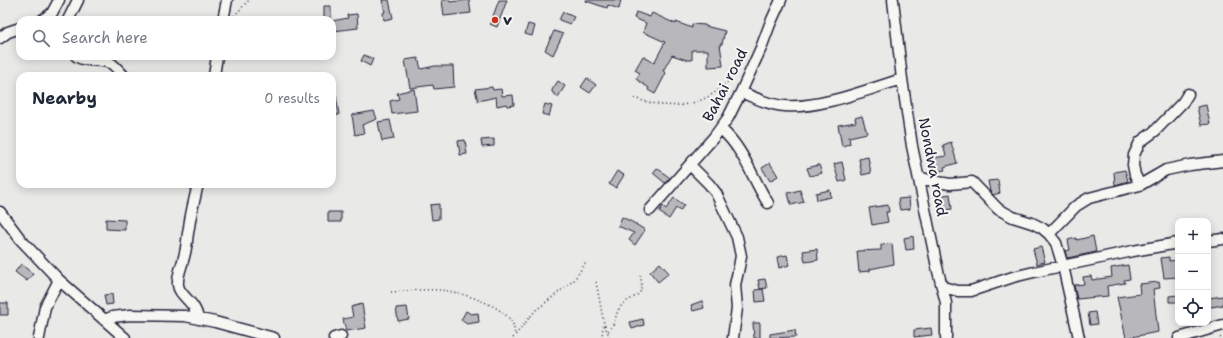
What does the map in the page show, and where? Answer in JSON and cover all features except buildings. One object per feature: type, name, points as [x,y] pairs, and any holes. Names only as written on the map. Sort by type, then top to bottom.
[{"type":"street","points":[[48,16],[52,13],[59,0]]},
{"type":"street","points":[[70,16],[78,0]]},
{"type":"street","points":[[224,16],[227,0]]},
{"type":"street","name":"Bahai road","points":[[650,210],[721,129],[728,118],[741,92],[781,0]]},
{"type":"street","name":"Nondwa road","points":[[893,0],[902,79],[919,177],[937,267],[946,303],[946,338]]},
{"type":"street","points":[[0,38],[8,32],[16,29]]},
{"type":"street","points":[[87,60],[112,64],[120,72]]},
{"type":"street","points":[[215,72],[216,60]]},
{"type":"street","points":[[741,92],[770,103],[785,106],[811,105],[902,79]]},
{"type":"street","points":[[1140,185],[1135,175],[1133,165],[1134,155],[1140,142],[1160,127],[1183,102],[1188,94]]},
{"type":"street","points":[[721,129],[730,137],[745,159],[760,191],[768,203]]},
{"type":"street","points":[[1049,234],[1076,206],[1089,198],[1140,185],[1166,170],[1223,161]]},
{"type":"street","points":[[690,165],[716,193],[737,236],[741,256],[735,285],[737,308],[733,338]]},
{"type":"street","points":[[919,177],[950,184],[972,182],[998,209],[1013,217],[1032,223],[1042,228],[1049,234],[1056,243],[1063,266],[1079,338]]},
{"type":"street","points":[[197,188],[178,284],[180,290],[196,310],[198,318]]},
{"type":"street","points":[[0,212],[21,240],[59,280],[125,338]]},
{"type":"street","points":[[1211,241],[1223,239]]},
{"type":"street","points":[[943,287],[958,291],[971,292],[1013,277],[1175,244]]},
{"type":"street","points":[[39,338],[45,307],[59,280]]},
{"type":"street","points":[[104,320],[112,317],[130,315],[175,315],[198,318],[229,325],[274,338]]},
{"type":"street","points":[[1179,338],[1223,325]]},
{"type":"path","points":[[233,16],[249,0]]},
{"type":"path","points":[[634,98],[650,104],[680,106],[700,100],[717,90],[734,76],[754,63]]},
{"type":"path","points":[[513,338],[535,311],[574,280],[586,262]]},
{"type":"path","points":[[608,330],[614,325],[622,304],[639,293],[641,288],[640,274]]},
{"type":"path","points":[[596,282],[604,324],[608,330],[610,338]]},
{"type":"path","points":[[391,292],[440,290],[480,300],[495,307],[512,322],[515,334]]},
{"type":"path","points":[[603,338],[602,332],[604,324]]},
{"type":"place","name":"v","points":[[495,20]]}]
